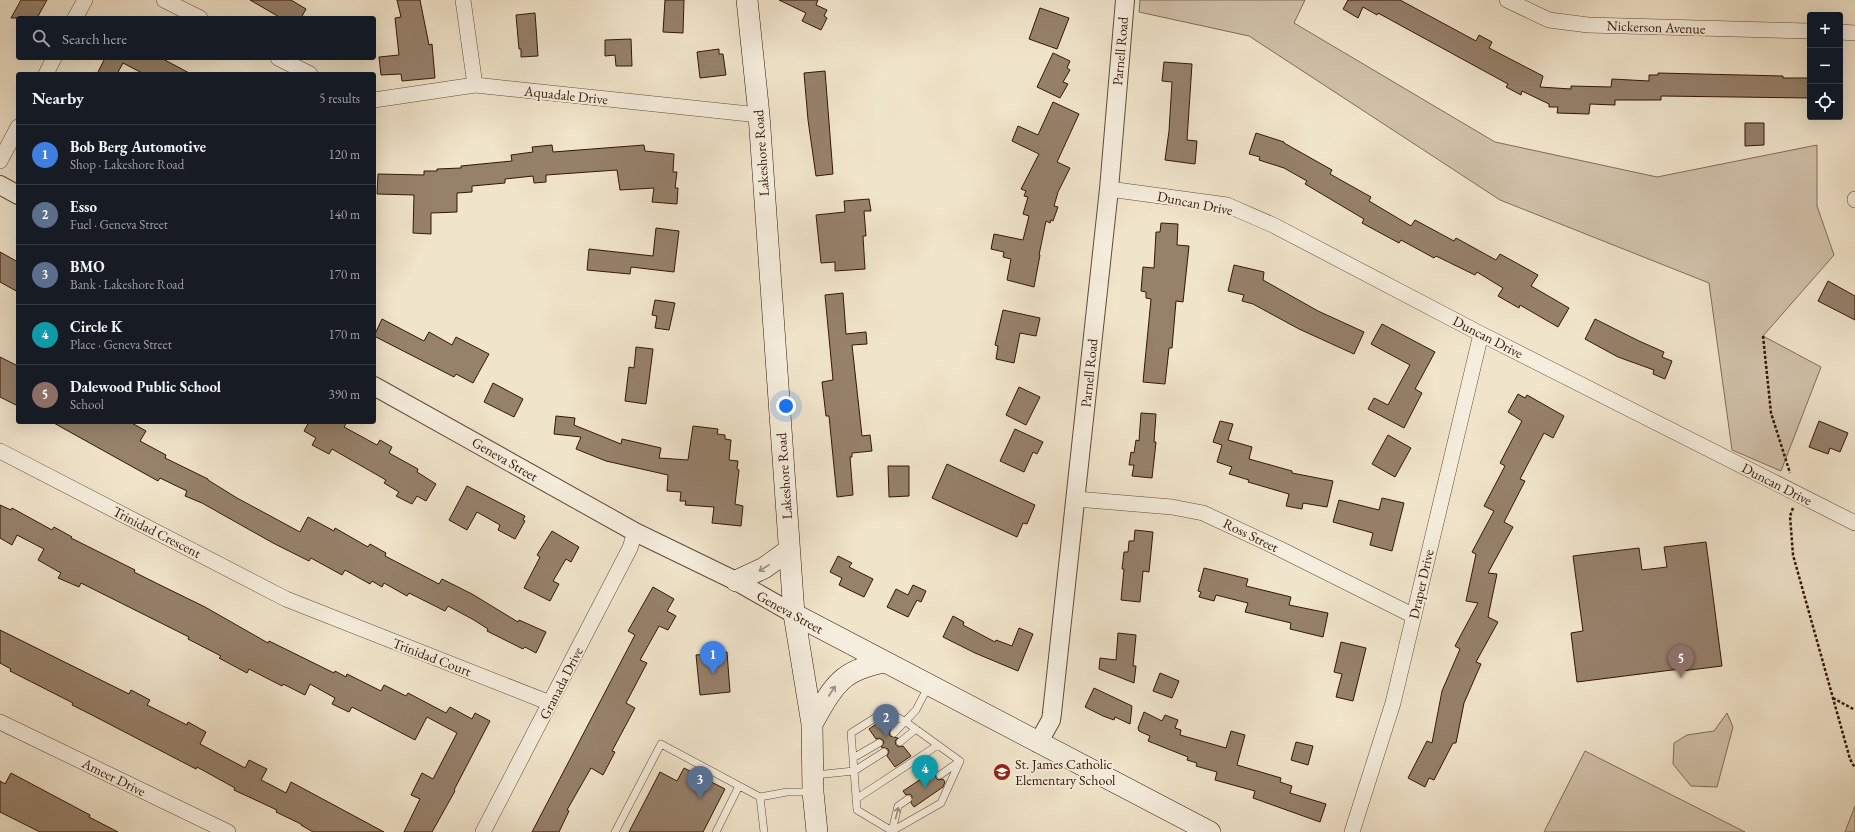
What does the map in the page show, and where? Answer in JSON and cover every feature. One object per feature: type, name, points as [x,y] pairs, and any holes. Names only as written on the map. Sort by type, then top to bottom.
[{"type":"main road","name":"Lakeshore Road","points":[[747,0],[759,115],[794,614],[812,724],[813,784],[817,832]]},
{"type":"main road","points":[[736,581],[764,568],[789,550]]},
{"type":"main road","name":"Geneva Street","points":[[794,614],[1210,832]]},
{"type":"main road","points":[[812,724],[837,683],[850,672],[867,665],[885,662]]},
{"type":"street","points":[[76,16],[85,0]]},
{"type":"street","points":[[164,0],[196,16]]},
{"type":"street","points":[[463,0],[475,85]]},
{"type":"street","name":"Parnell Road","points":[[1038,743],[1051,720],[1052,713],[1109,189],[1125,0]]},
{"type":"street","name":"Nickerson Avenue","points":[[1507,0],[1549,20],[1588,25],[1807,31]]},
{"type":"street","points":[[1843,32],[1855,32]]},
{"type":"street","points":[[47,72],[53,60]]},
{"type":"street","points":[[282,60],[306,72]]},
{"type":"street","name":"Aquadale Drive","points":[[376,100],[475,85],[759,115]]},
{"type":"street","points":[[0,161],[16,131]]},
{"type":"street","points":[[0,185],[16,194]]},
{"type":"street","name":"Duncan Drive","points":[[1109,189],[1226,205],[1273,225],[1481,334],[1855,523]]},
{"type":"street","name":"Draper Drive","points":[[1352,832],[1393,703],[1481,334]]},
{"type":"street","name":"Geneva Street","points":[[376,387],[635,532],[736,581],[794,614]]},
{"type":"street","name":"Trinidad Crescent","points":[[0,451],[286,599],[314,610]]},
{"type":"street","name":"Ross Street","points":[[1076,500],[1172,507],[1203,513],[1260,539],[1414,616]]},
{"type":"street","name":"Granada Drive","points":[[483,832],[630,548],[635,532]]},
{"type":"street","name":"Trinidad Court","points":[[314,610],[550,703]]},
{"type":"street","name":"Ameer Drive","points":[[0,722],[228,832]]},
{"type":"lane","points":[[894,733],[916,710],[929,685]]},
{"type":"lane","points":[[892,831],[858,810],[851,734],[886,711],[906,722],[960,761]]},
{"type":"lane","points":[[900,742],[916,729]]},
{"type":"lane","points":[[853,758],[879,743]]},
{"type":"lane","points":[[615,832],[660,744],[760,797],[787,792],[854,770],[884,752]]},
{"type":"lane","points":[[856,799],[938,745]]},
{"type":"lane","points":[[940,775],[960,761]]},
{"type":"lane","points":[[892,831],[941,803],[960,761]]},
{"type":"lane","points":[[716,832],[739,786]]},
{"type":"lane","points":[[760,797],[764,832]]},
{"type":"lane","points":[[892,831],[898,806],[908,799]]},
{"type":"path","points":[[1763,336],[1771,413],[1798,494],[1790,516],[1793,555],[1850,759],[1855,768]]},
{"type":"path","points":[[1833,698],[1855,710]]},
{"type":"shaded area","points":[[1140,0],[1305,0],[1294,23],[1495,142],[1657,177],[1817,145],[1817,206],[1834,255],[1763,336],[1821,367],[1781,471],[1732,450],[1709,283],[1500,200],[1249,36],[1139,12]]},
{"type":"shaded area","points":[[1727,713],[1733,727],[1717,787],[1691,786],[1673,764],[1674,743],[1687,735],[1714,731]]},
{"type":"shaded area","points":[[1585,751],[1745,832],[1544,832]]},
{"type":"shaded area","points":[[1855,806],[1855,832],[1845,832]]},
{"type":"building","points":[[21,0],[47,0],[38,16],[16,16],[16,18],[11,18]]},
{"type":"building","points":[[250,0],[291,0],[306,9],[302,16],[278,16]]},
{"type":"building","points":[[397,0],[420,0],[429,45],[432,44],[435,78],[402,81],[401,74],[381,75],[379,57],[399,55],[395,18],[401,17]]},
{"type":"building","points":[[665,0],[684,0],[683,33],[663,32]]},
{"type":"building","points":[[779,0],[818,0],[816,5],[827,10],[824,16],[827,18],[821,30],[802,21],[806,13]]},
{"type":"building","points":[[1348,0],[1400,0],[1476,41],[1479,35],[1492,42],[1489,48],[1543,76],[1540,87],[1571,89],[1571,86],[1611,87],[1612,79],[1649,81],[1649,75],[1658,75],[1658,73],[1783,76],[1783,78],[1807,78],[1807,98],[1661,96],[1661,100],[1615,100],[1615,105],[1590,104],[1589,114],[1557,113],[1558,107],[1549,107],[1549,104],[1522,91],[1521,95],[1506,87],[1508,84],[1378,13],[1377,15],[1363,7],[1358,18],[1343,9]]},
{"type":"building","points":[[1040,8],[1069,18],[1057,49],[1029,39]]},
{"type":"building","points":[[535,13],[538,56],[521,57],[516,15]]},
{"type":"building","points":[[631,39],[632,66],[616,66],[615,55],[605,56],[605,40]]},
{"type":"building","points":[[719,49],[719,54],[723,54],[726,75],[700,78],[697,52]]},
{"type":"building","points":[[1053,53],[1070,61],[1067,68],[1070,70],[1063,82],[1068,84],[1060,98],[1037,87]]},
{"type":"building","points":[[104,60],[165,60],[187,72],[140,72],[123,63],[118,72],[98,72]]},
{"type":"building","points":[[1164,62],[1192,64],[1187,140],[1197,141],[1195,164],[1165,160],[1169,131],[1172,82],[1162,81]]},
{"type":"building","points":[[825,71],[833,174],[816,176],[808,120],[804,73]]},
{"type":"building","points":[[1053,102],[1079,114],[1057,162],[1070,168],[1058,192],[1054,206],[1058,207],[1053,221],[1051,220],[1050,223],[1046,221],[1034,287],[1007,280],[1011,259],[1003,257],[1004,252],[991,249],[994,234],[1023,240],[1029,216],[1023,214],[1028,197],[1024,196],[1026,191],[1021,189],[1039,154],[1012,141],[1018,126],[1038,135]]},
{"type":"building","points":[[1745,123],[1764,123],[1764,145],[1745,146]]},
{"type":"building","points":[[1256,133],[1284,142],[1332,170],[1330,174],[1371,197],[1369,201],[1411,226],[1415,220],[1454,241],[1456,238],[1496,260],[1500,254],[1538,275],[1531,286],[1569,308],[1558,327],[1520,305],[1519,308],[1498,296],[1503,288],[1477,272],[1475,275],[1436,256],[1434,258],[1401,240],[1399,243],[1362,223],[1364,219],[1305,184],[1307,181],[1284,168],[1259,160],[1260,157],[1249,154]]},
{"type":"building","points":[[552,145],[553,152],[644,145],[645,151],[674,154],[673,172],[677,172],[675,188],[678,188],[677,204],[652,202],[654,188],[620,190],[617,170],[546,175],[546,182],[534,183],[533,176],[505,179],[505,183],[472,186],[472,192],[457,193],[457,212],[431,213],[431,234],[413,233],[414,195],[377,194],[378,174],[424,175],[424,171],[437,171],[437,169],[461,168],[461,166],[512,161],[511,155],[533,152],[532,147]]},
{"type":"building","points":[[869,199],[871,211],[864,211],[866,236],[863,236],[865,269],[835,271],[835,262],[821,263],[816,215],[845,212],[844,201]]},
{"type":"building","points":[[1161,223],[1178,224],[1177,245],[1189,246],[1183,302],[1176,301],[1172,348],[1169,348],[1165,384],[1143,382],[1151,299],[1146,298],[1146,292],[1141,291],[1143,267],[1154,268],[1156,232],[1160,232]]},
{"type":"building","points":[[656,228],[679,231],[674,272],[631,267],[630,274],[587,270],[589,249],[653,256]]},
{"type":"building","points":[[0,252],[16,261],[16,291],[0,282]]},
{"type":"building","points":[[1234,265],[1264,272],[1263,280],[1318,311],[1364,332],[1354,354],[1299,329],[1253,304],[1242,301],[1244,295],[1228,291]]},
{"type":"building","points":[[1828,281],[1855,296],[1855,320],[1818,301]]},
{"type":"building","points":[[843,293],[846,334],[866,332],[867,344],[852,345],[862,436],[870,435],[872,451],[852,453],[852,457],[850,457],[853,495],[837,497],[829,416],[826,416],[822,382],[833,380],[825,295]]},
{"type":"building","points":[[655,300],[675,303],[669,330],[655,328],[657,316],[652,315]]},
{"type":"building","points":[[1003,310],[1040,318],[1036,336],[1020,333],[1014,363],[996,359],[998,346],[995,345]]},
{"type":"building","points":[[382,319],[424,341],[429,332],[452,345],[456,337],[489,354],[473,383],[456,374],[454,377],[376,337],[376,332]]},
{"type":"building","points":[[1595,319],[1664,352],[1662,357],[1672,361],[1665,379],[1653,374],[1654,370],[1618,357],[1585,339]]},
{"type":"building","points":[[1382,324],[1435,352],[1415,389],[1422,393],[1404,428],[1368,409],[1374,398],[1388,405],[1410,365],[1371,344]]},
{"type":"building","points":[[636,347],[653,349],[646,404],[625,401],[629,367],[634,368]]},
{"type":"building","points":[[0,357],[16,365],[16,405],[0,397]]},
{"type":"building","points":[[493,383],[523,399],[514,417],[484,402]]},
{"type":"building","points":[[1019,387],[1040,397],[1026,425],[1006,415]]},
{"type":"building","points":[[1518,394],[1525,398],[1527,395],[1564,416],[1553,438],[1544,433],[1520,479],[1525,481],[1504,522],[1513,527],[1488,573],[1497,574],[1488,617],[1498,622],[1476,662],[1481,664],[1464,703],[1456,743],[1453,743],[1434,780],[1429,778],[1425,787],[1408,778],[1427,741],[1432,743],[1442,691],[1460,649],[1455,646],[1478,603],[1466,601],[1476,554],[1472,552],[1494,511],[1484,506],[1505,466],[1500,463],[1522,421],[1508,412]]},
{"type":"building","points":[[1141,413],[1156,414],[1154,442],[1156,442],[1152,478],[1132,476],[1134,465],[1129,465],[1131,452],[1134,453],[1136,440],[1139,441]]},
{"type":"building","points":[[556,416],[575,418],[574,425],[621,444],[622,439],[661,448],[659,458],[688,460],[693,426],[718,429],[717,434],[725,435],[725,439],[731,440],[729,460],[738,461],[737,469],[739,470],[735,504],[743,506],[741,526],[712,523],[714,507],[685,505],[686,501],[680,501],[681,492],[667,491],[668,475],[606,461],[576,449],[581,437],[554,434]]},
{"type":"building","points":[[1220,421],[1233,424],[1228,440],[1252,447],[1249,459],[1292,471],[1292,473],[1333,481],[1327,507],[1303,503],[1302,509],[1286,506],[1289,494],[1248,482],[1249,480],[1229,474],[1232,467],[1217,462],[1222,445],[1213,442]]},
{"type":"building","points":[[1819,421],[1848,433],[1840,452],[1830,448],[1828,454],[1809,447]]},
{"type":"building","points":[[56,424],[134,424],[146,431],[140,441],[166,455],[165,458],[208,479],[237,498],[300,532],[308,517],[334,531],[335,528],[368,547],[370,544],[386,553],[385,556],[439,584],[442,579],[472,594],[518,622],[519,620],[546,632],[536,653],[525,647],[523,649],[487,631],[488,629],[474,620],[448,606],[445,611],[409,593],[407,596],[384,583],[382,587],[372,581],[370,584],[345,570],[342,575],[311,558],[309,561],[273,543],[202,503],[185,496],[187,491],[160,478],[158,481]]},
{"type":"building","points":[[308,424],[346,424],[344,427],[377,445],[380,440],[392,447],[389,453],[418,469],[417,472],[436,484],[426,501],[417,496],[412,504],[396,496],[399,492],[384,483],[386,480],[332,449],[329,454],[312,445],[316,438],[304,431]]},
{"type":"building","points":[[1015,429],[1043,442],[1037,454],[1033,452],[1024,472],[1000,461]]},
{"type":"building","points":[[1388,435],[1411,448],[1395,477],[1372,464]]},
{"type":"building","points":[[947,464],[1035,505],[1027,524],[1023,523],[1017,537],[932,498]]},
{"type":"building","points":[[888,466],[909,466],[909,496],[889,497]]},
{"type":"building","points":[[467,486],[525,516],[523,520],[525,521],[515,539],[498,530],[500,525],[477,512],[467,530],[449,520]]},
{"type":"building","points":[[1382,498],[1404,503],[1392,551],[1370,545],[1373,533],[1333,522],[1339,500],[1379,510]]},
{"type":"building","points":[[0,505],[11,510],[12,508],[52,530],[54,527],[72,537],[71,538],[135,570],[134,572],[205,607],[268,643],[269,641],[334,673],[335,671],[346,677],[347,674],[381,691],[384,685],[406,696],[408,693],[446,713],[450,707],[472,719],[475,713],[490,721],[454,790],[455,791],[432,832],[404,832],[420,799],[411,795],[422,773],[433,779],[457,733],[427,717],[415,740],[352,707],[349,712],[332,704],[335,698],[310,684],[305,695],[283,684],[282,686],[249,669],[247,673],[219,658],[221,656],[188,639],[189,637],[81,583],[79,587],[58,578],[61,573],[38,560],[44,549],[17,535],[12,545],[0,538]]},
{"type":"building","points":[[1135,530],[1153,532],[1149,572],[1143,571],[1140,602],[1121,600],[1124,552],[1128,552],[1129,541],[1134,541]]},
{"type":"building","points":[[552,531],[579,547],[571,562],[566,559],[553,581],[559,584],[550,601],[524,588],[540,557],[537,555]]},
{"type":"building","points":[[1706,542],[1722,666],[1681,671],[1680,669],[1577,682],[1571,633],[1583,631],[1573,556],[1639,548],[1642,570],[1667,567],[1664,547]]},
{"type":"building","points":[[838,556],[852,563],[849,567],[873,579],[864,597],[839,585],[842,578],[830,572]]},
{"type":"building","points":[[1204,568],[1248,579],[1246,586],[1291,597],[1289,605],[1328,613],[1323,637],[1290,629],[1291,623],[1245,612],[1248,603],[1216,595],[1214,601],[1199,597],[1201,592],[1198,591]]},
{"type":"building","points":[[913,585],[926,591],[921,602],[917,600],[908,617],[887,607],[896,589],[908,595]]},
{"type":"building","points":[[653,587],[674,599],[667,611],[676,616],[668,630],[659,626],[640,660],[647,663],[626,703],[635,708],[612,751],[615,752],[603,775],[591,768],[567,810],[569,811],[559,832],[532,832],[635,635],[628,631]]},
{"type":"building","points":[[953,616],[964,622],[963,625],[995,642],[996,640],[1012,646],[1019,628],[1033,634],[1018,671],[975,653],[943,637]]},
{"type":"building","points":[[0,630],[129,694],[131,690],[150,700],[147,705],[187,725],[188,722],[206,732],[200,744],[245,768],[249,760],[267,769],[261,780],[286,793],[291,782],[384,832],[313,832],[301,824],[276,812],[277,810],[234,790],[235,788],[197,767],[196,769],[10,671],[11,669],[0,663]]},
{"type":"building","points":[[1118,633],[1136,635],[1133,666],[1136,666],[1134,683],[1099,669],[1100,658],[1116,660]]},
{"type":"building","points":[[1341,642],[1366,648],[1353,701],[1336,697],[1342,674],[1334,672]]},
{"type":"building","points":[[727,652],[730,692],[700,695],[696,655]]},
{"type":"building","points":[[1160,673],[1179,681],[1172,698],[1153,691]]},
{"type":"building","points":[[1094,688],[1132,706],[1130,724],[1115,717],[1114,720],[1103,716],[1085,707]]},
{"type":"building","points":[[1144,712],[1162,721],[1165,715],[1178,720],[1175,728],[1181,730],[1180,735],[1226,748],[1231,731],[1245,735],[1237,765],[1281,778],[1280,782],[1292,786],[1290,793],[1326,804],[1320,822],[1253,798],[1255,791],[1215,780],[1217,772],[1196,766],[1197,763],[1187,760],[1188,757],[1148,741],[1150,736],[1139,731],[1138,728]]},
{"type":"building","points":[[885,718],[891,729],[889,732],[890,736],[898,738],[895,741],[896,745],[899,747],[903,746],[911,756],[895,767],[887,756],[889,752],[888,749],[881,747],[884,743],[883,740],[879,738],[876,739],[869,729]]},
{"type":"building","points":[[1296,742],[1313,746],[1308,765],[1291,760]]},
{"type":"building","points":[[684,768],[725,789],[703,832],[629,832],[660,772],[677,781]]},
{"type":"building","points":[[936,769],[936,778],[938,780],[943,779],[945,782],[943,787],[914,807],[911,803],[912,796],[910,794],[906,795],[903,791]]},
{"type":"building","points":[[11,773],[90,815],[89,817],[118,832],[40,832],[0,812],[0,781],[5,784]]},
{"type":"place","name":"Bob Berg Automotive","points":[[713,674]]},
{"type":"place","name":"Dalewood Public School","points":[[1681,678]]},
{"type":"place","name":"Esso","points":[[886,737]]},
{"type":"place","name":"St. James Catholic Elementary School","points":[[1002,772]]},
{"type":"place","name":"Circle K","points":[[925,788]]},
{"type":"place","name":"BMO","points":[[700,799]]}]
